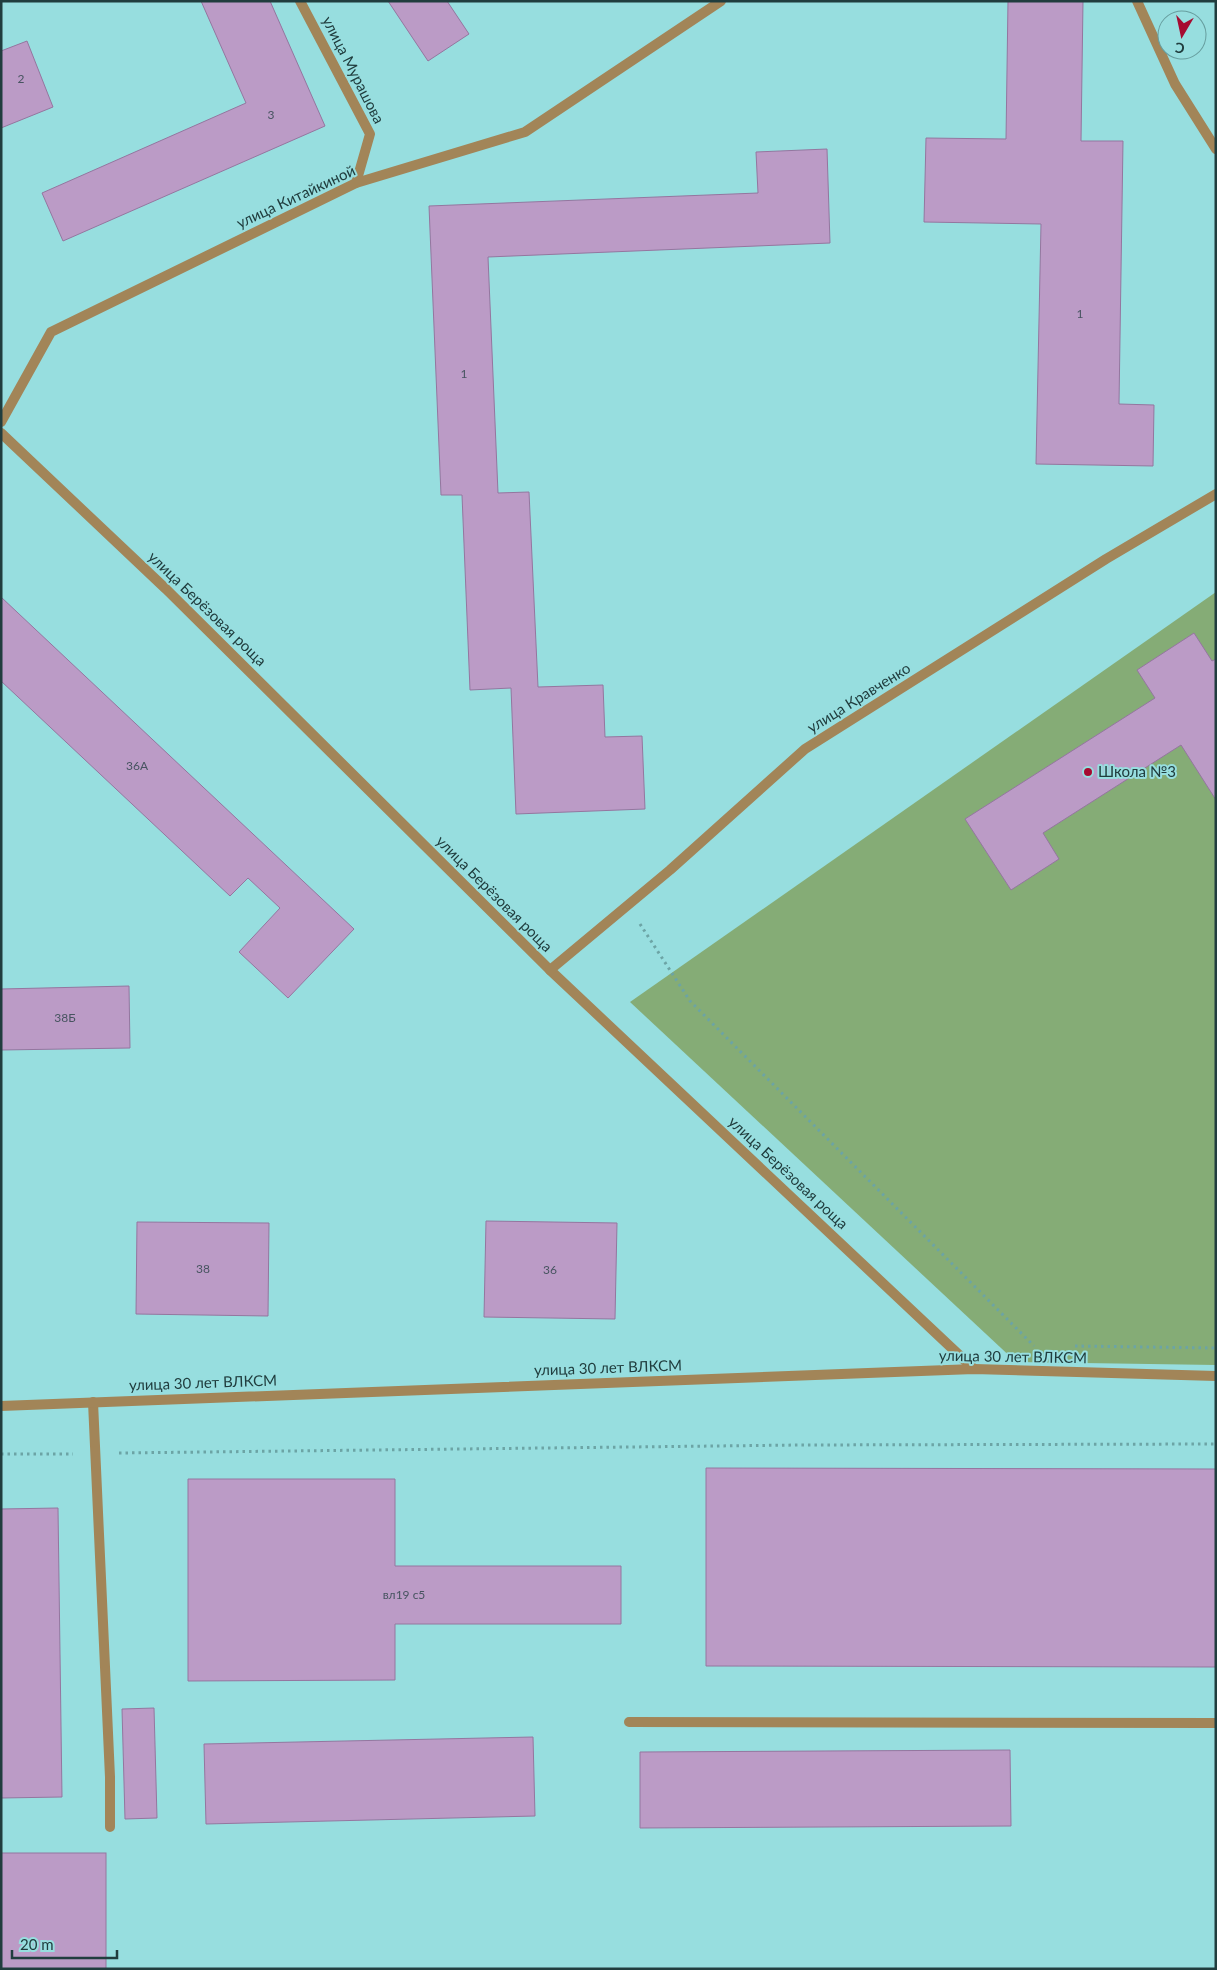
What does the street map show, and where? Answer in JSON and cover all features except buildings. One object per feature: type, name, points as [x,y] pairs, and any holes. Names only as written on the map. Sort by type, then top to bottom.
[{"type":"street","name":"улица Мурашова","points":[[300,1],[370,134],[356,183]]},
{"type":"street","name":"улица Китайкиной","points":[[1,422],[51,332],[356,183],[525,132],[721,1]]},
{"type":"street","points":[[1137,1],[1175,84],[1216,149]]},
{"type":"street","name":"улица Берёзовая роща","points":[[1,433],[166,589],[550,970],[974,1369]]},
{"type":"street","name":"улица Кравченко","points":[[550,970],[670,870],[805,749],[1106,560],[1216,494]]},
{"type":"street","name":"улица 30 лет ВЛКСМ","points":[[1,1406],[974,1369],[1216,1376]]},
{"type":"street","points":[[92,1402],[96,1453],[110,1777],[110,1827]]},
{"type":"street","points":[[629,1722],[1216,1723]]},
{"type":"path","points":[[628,905],[690,1001],[1033,1346],[1043,1346]]},
{"type":"path","points":[[1072,1346],[1216,1348]]},
{"type":"path","points":[[1,1454],[800,1445],[1216,1444]]},
{"type":"green space","points":[[1216,592],[1216,1365],[1016,1362],[630,1002]]},
{"type":"place","name":"Школа №3","points":[[1088,772]]}]
